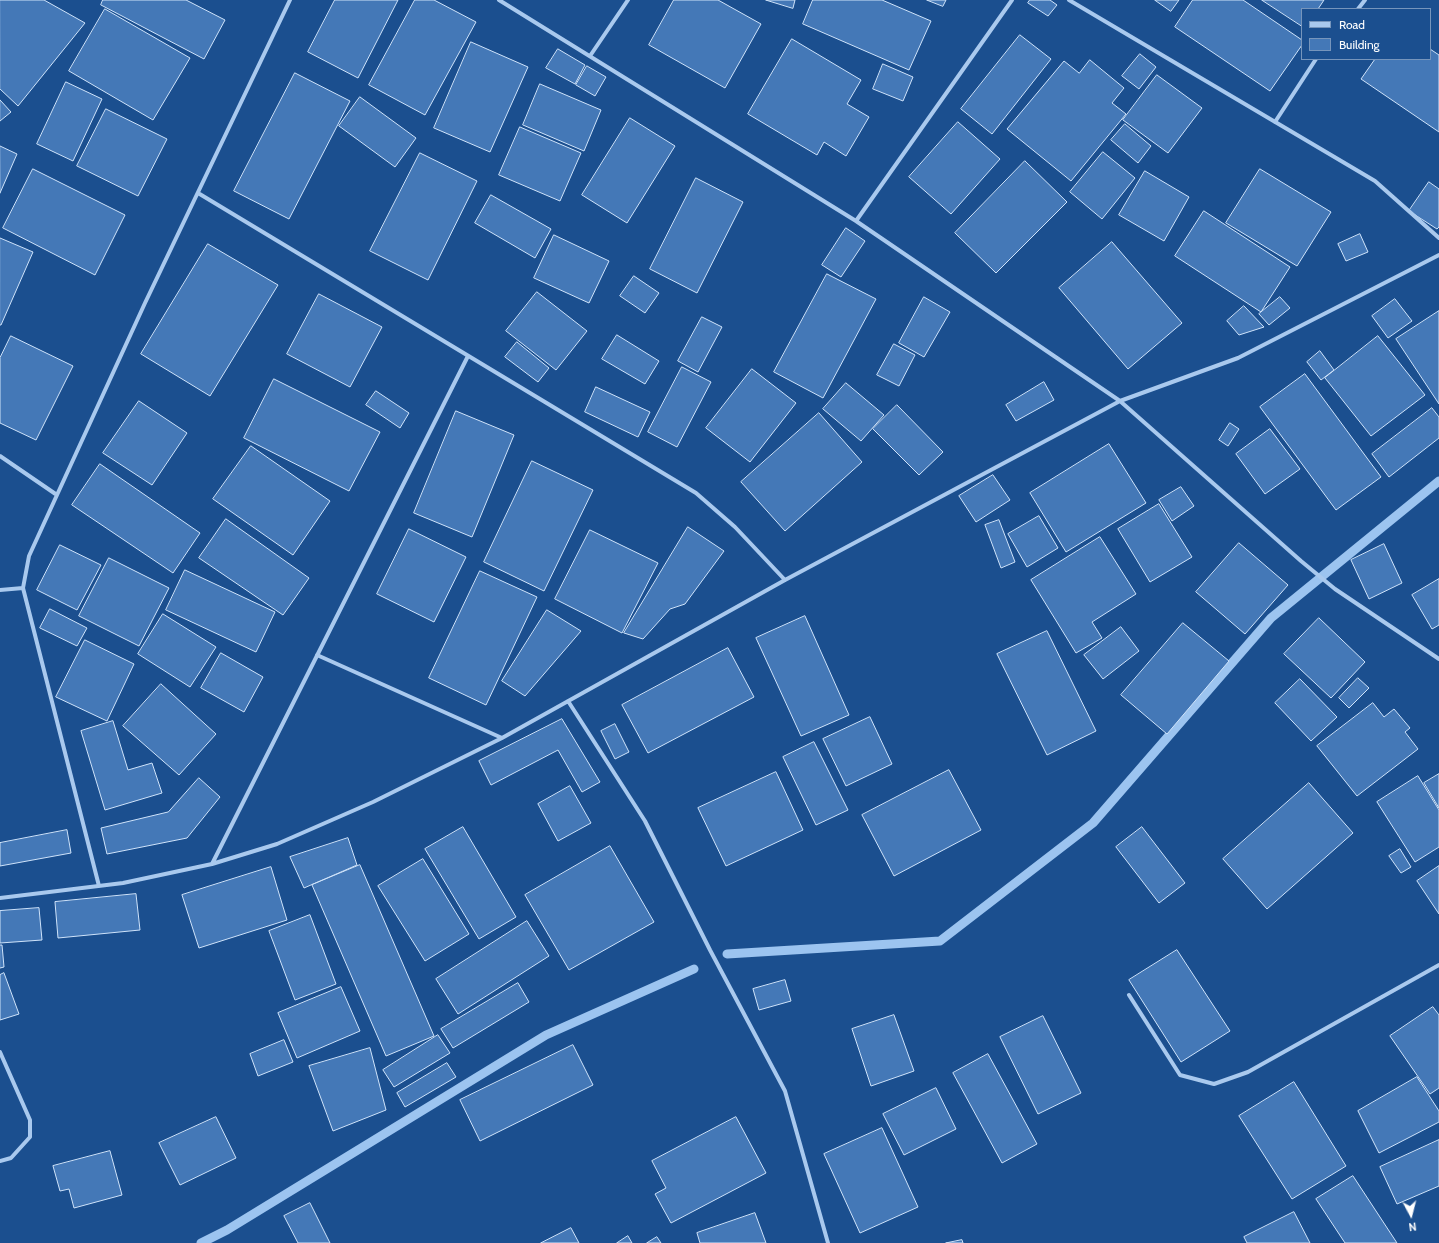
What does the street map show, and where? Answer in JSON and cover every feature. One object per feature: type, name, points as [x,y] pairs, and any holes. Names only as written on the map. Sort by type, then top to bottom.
[{"type":"street","points":[[99,886],[23,588],[29,556],[145,303],[290,0]]},
{"type":"street","points":[[499,0],[856,221],[1120,401],[1301,561],[1335,589],[1439,659]]},
{"type":"street","points":[[590,56],[628,0]]},
{"type":"street","points":[[856,221],[1012,0]]},
{"type":"street","points":[[1069,0],[1375,181],[1439,238]]},
{"type":"street","points":[[1359,8],[1365,0]]},
{"type":"street","points":[[1275,122],[1315,60]]},
{"type":"street","points":[[198,193],[696,493],[735,527],[785,580]]},
{"type":"street","points":[[0,898],[123,883],[212,864],[277,844],[373,802],[502,738],[785,580],[1120,401],[1238,358],[1439,255]]},
{"type":"street","points":[[212,864],[468,356]]},
{"type":"street","points":[[0,456],[57,495]]},
{"type":"street","points":[[0,590],[23,588]]},
{"type":"street","points":[[317,655],[502,738]]},
{"type":"street","points":[[568,701],[646,821],[710,950],[785,1091],[828,1243]]},
{"type":"street","points":[[1129,995],[1180,1075],[1214,1084],[1248,1072],[1439,965]]},
{"type":"street","points":[[0,1052],[30,1120],[30,1137],[11,1158],[0,1162]]},
{"type":"building","points":[[0,0],[44,0],[85,23],[18,106],[0,89]]},
{"type":"building","points":[[103,0],[186,0],[225,20],[204,59],[101,5]]},
{"type":"building","points":[[335,0],[398,0],[358,78],[308,52]]},
{"type":"building","points":[[415,0],[434,0],[476,22],[425,115],[369,85]]},
{"type":"building","points":[[674,0],[718,0],[761,24],[725,88],[649,45]]},
{"type":"building","points":[[766,0],[795,0],[793,8]]},
{"type":"building","points":[[813,0],[882,0],[931,21],[909,70],[803,24]]},
{"type":"building","points":[[927,0],[946,0],[943,6]]},
{"type":"building","points":[[1030,0],[1050,0],[1057,5],[1048,16],[1028,3]]},
{"type":"building","points":[[1155,0],[1179,0],[1171,11]]},
{"type":"building","points":[[1193,0],[1243,0],[1301,39],[1301,46],[1270,91],[1175,27]]},
{"type":"building","points":[[1262,0],[1324,0],[1319,8],[1301,8],[1301,25]]},
{"type":"building","points":[[105,9],[190,58],[153,120],[69,71]]},
{"type":"building","points":[[1020,35],[1051,59],[992,134],[961,109]]},
{"type":"building","points":[[792,39],[861,80],[847,104],[869,117],[846,156],[824,142],[817,155],[748,114]]},
{"type":"building","points":[[471,42],[528,67],[490,152],[434,128]]},
{"type":"building","points":[[558,49],[585,65],[575,84],[546,68]]},
{"type":"building","points":[[1431,50],[1439,55],[1439,132],[1361,79],[1374,60],[1431,60]]},
{"type":"building","points":[[1140,54],[1156,67],[1139,89],[1122,76]]},
{"type":"building","points":[[1090,60],[1124,88],[1112,103],[1126,114],[1071,181],[1007,129],[1064,61],[1079,73]]},
{"type":"building","points":[[883,64],[913,77],[903,101],[873,89]]},
{"type":"building","points":[[587,66],[606,77],[595,96],[576,85]]},
{"type":"building","points":[[295,73],[350,101],[289,219],[234,191]]},
{"type":"building","points":[[1157,75],[1202,108],[1168,153],[1123,120]]},
{"type":"building","points":[[66,82],[102,99],[73,161],[37,144]]},
{"type":"building","points":[[540,84],[601,110],[584,151],[523,125]]},
{"type":"building","points":[[360,97],[416,138],[395,167],[339,126]]},
{"type":"building","points":[[0,100],[11,112],[0,121]]},
{"type":"building","points":[[106,109],[167,139],[138,196],[77,166]]},
{"type":"building","points":[[630,118],[675,146],[627,223],[582,195]]},
{"type":"building","points":[[958,122],[1000,159],[951,214],[909,177]]},
{"type":"building","points":[[1125,124],[1151,146],[1138,163],[1111,140]]},
{"type":"building","points":[[520,127],[581,153],[560,201],[499,175]]},
{"type":"building","points":[[0,146],[17,154],[0,193]]},
{"type":"building","points":[[1103,152],[1135,178],[1102,219],[1070,192]]},
{"type":"building","points":[[420,153],[477,181],[428,280],[370,251]]},
{"type":"building","points":[[1025,161],[1067,202],[996,273],[955,233]]},
{"type":"building","points":[[33,169],[125,215],[95,275],[3,228]]},
{"type":"building","points":[[1260,169],[1331,212],[1297,266],[1226,223]]},
{"type":"building","points":[[1145,171],[1189,197],[1164,241],[1119,215]]},
{"type":"building","points":[[696,178],[743,202],[697,293],[650,269]]},
{"type":"building","points":[[1429,182],[1439,189],[1439,227],[1437,229],[1409,211]]},
{"type":"building","points":[[491,195],[551,229],[535,258],[475,223]]},
{"type":"building","points":[[1204,211],[1290,267],[1261,312],[1175,256]]},
{"type":"building","points":[[846,228],[865,241],[841,277],[822,265]]},
{"type":"building","points":[[1360,234],[1368,252],[1346,261],[1338,244]]},
{"type":"building","points":[[554,235],[609,261],[589,303],[534,278]]},
{"type":"building","points":[[0,238],[33,252],[1,325],[0,325]]},
{"type":"building","points":[[1112,242],[1182,323],[1128,369],[1059,288]]},
{"type":"building","points":[[208,244],[278,285],[210,396],[141,354]]},
{"type":"building","points":[[827,274],[876,299],[823,398],[774,372]]},
{"type":"building","points":[[634,276],[659,293],[645,313],[620,296]]},
{"type":"building","points":[[537,292],[587,331],[556,370],[506,331]]},
{"type":"building","points":[[319,294],[382,327],[350,387],[287,354]]},
{"type":"building","points":[[924,297],[950,312],[924,357],[899,343]]},
{"type":"building","points":[[1280,297],[1290,308],[1269,325],[1259,314]]},
{"type":"building","points":[[1395,299],[1412,321],[1388,338],[1372,316]]},
{"type":"building","points":[[1244,306],[1264,327],[1239,335],[1227,321]]},
{"type":"building","points":[[1439,311],[1439,404],[1396,339]]},
{"type":"building","points":[[702,317],[722,327],[698,372],[678,361]]},
{"type":"building","points":[[617,335],[659,361],[645,384],[602,359]]},
{"type":"building","points":[[11,336],[73,366],[36,440],[0,423],[0,358]]},
{"type":"building","points":[[1378,336],[1425,395],[1371,436],[1325,378]]},
{"type":"building","points":[[517,342],[549,368],[538,382],[505,357]]},
{"type":"building","points":[[894,344],[915,355],[899,386],[877,375]]},
{"type":"building","points":[[1320,351],[1334,370],[1321,380],[1307,362]]},
{"type":"building","points":[[682,367],[711,382],[677,447],[648,432]]},
{"type":"building","points":[[752,369],[796,403],[750,462],[706,428]]},
{"type":"building","points":[[1305,374],[1381,477],[1336,510],[1260,407]]},
{"type":"building","points":[[274,379],[380,432],[349,491],[244,438]]},
{"type":"building","points":[[1044,382],[1054,400],[1016,421],[1006,405]]},
{"type":"building","points":[[846,383],[884,415],[861,441],[823,409]]},
{"type":"building","points":[[596,387],[650,412],[638,437],[585,412]]},
{"type":"building","points":[[376,391],[409,413],[400,428],[366,405]]},
{"type":"building","points":[[139,401],[187,433],[152,485],[103,453]]},
{"type":"building","points":[[897,405],[943,452],[919,475],[873,429]]},
{"type":"building","points":[[1432,408],[1439,417],[1439,438],[1389,477],[1372,454]]},
{"type":"building","points":[[456,411],[514,435],[472,537],[414,513]]},
{"type":"building","points":[[819,413],[862,462],[785,531],[741,482]]},
{"type":"building","points":[[1230,423],[1239,429],[1228,446],[1219,440]]},
{"type":"building","points":[[1270,429],[1300,469],[1265,494],[1236,454]]},
{"type":"building","points":[[1109,444],[1146,503],[1066,552],[1030,493]]},
{"type":"building","points":[[251,446],[330,501],[293,555],[213,499]]},
{"type":"building","points":[[532,461],[593,490],[544,591],[484,562]]},
{"type":"building","points":[[100,464],[200,533],[173,573],[72,505]]},
{"type":"building","points":[[993,475],[1010,500],[976,522],[959,496]]},
{"type":"building","points":[[1181,487],[1194,506],[1172,521],[1159,500]]},
{"type":"building","points":[[1159,504],[1192,557],[1150,582],[1118,529]]},
{"type":"building","points":[[1039,516],[1058,548],[1027,567],[1008,534]]},
{"type":"building","points":[[226,519],[309,578],[283,615],[199,558]]},
{"type":"building","points":[[999,520],[1015,562],[1001,568],[985,525]]},
{"type":"building","points":[[688,527],[724,551],[685,604],[670,609],[643,639],[624,633]]},
{"type":"building","points":[[409,529],[466,557],[434,622],[377,594]]},
{"type":"building","points":[[590,530],[658,563],[622,633],[555,599]]},
{"type":"building","points":[[1100,537],[1136,594],[1092,622],[1102,638],[1076,653],[1031,580]]},
{"type":"building","points":[[1239,543],[1288,585],[1245,634],[1196,592]]},
{"type":"building","points":[[1384,544],[1402,583],[1369,599],[1351,560]]},
{"type":"building","points":[[60,545],[101,565],[77,610],[37,590]]},
{"type":"building","points":[[109,558],[169,588],[139,646],[79,616]]},
{"type":"building","points":[[185,570],[275,612],[256,652],[166,610]]},
{"type":"building","points":[[480,571],[537,597],[486,705],[429,678]]},
{"type":"building","points":[[1439,579],[1439,625],[1432,629],[1412,595]]},
{"type":"building","points":[[50,609],[87,628],[77,646],[40,628]]},
{"type":"building","points":[[547,610],[581,631],[525,696],[502,681]]},
{"type":"building","points":[[163,614],[216,647],[190,687],[138,654]]},
{"type":"building","points":[[805,616],[849,715],[801,736],[756,638]]},
{"type":"building","points":[[1319,618],[1365,662],[1331,698],[1284,654]]},
{"type":"building","points":[[1183,623],[1229,661],[1167,734],[1121,695]]},
{"type":"building","points":[[1121,627],[1139,651],[1103,679],[1084,655]]},
{"type":"building","points":[[1047,631],[1096,731],[1047,755],[997,654]]},
{"type":"building","points":[[85,640],[134,664],[107,721],[56,697]]},
{"type":"building","points":[[728,648],[754,697],[648,753],[622,705]]},
{"type":"building","points":[[221,653],[263,677],[244,712],[201,688]]},
{"type":"building","points":[[1358,678],[1369,688],[1349,708],[1339,698]]},
{"type":"building","points":[[1300,679],[1337,717],[1311,741],[1275,703]]},
{"type":"building","points":[[161,684],[216,734],[179,775],[123,726]]},
{"type":"building","points":[[1373,703],[1384,717],[1394,709],[1410,728],[1405,732],[1418,749],[1357,796],[1317,746]]},
{"type":"building","points":[[870,717],[892,764],[846,786],[823,739]]},
{"type":"building","points":[[562,719],[600,782],[582,792],[558,750],[491,785],[479,761]]},
{"type":"building","points":[[113,721],[128,770],[152,763],[162,793],[105,810],[81,731]]},
{"type":"building","points":[[615,724],[629,752],[615,759],[601,731]]},
{"type":"building","points":[[814,742],[848,810],[816,825],[783,757]]},
{"type":"building","points":[[949,770],[981,830],[894,876],[862,815]]},
{"type":"building","points":[[776,772],[803,830],[726,866],[698,808]]},
{"type":"building","points":[[1439,774],[1439,808],[1424,783]]},
{"type":"building","points":[[1418,776],[1439,810],[1439,847],[1415,862],[1377,802]]},
{"type":"building","points":[[199,778],[220,797],[187,838],[107,854],[101,828],[168,812]]},
{"type":"building","points":[[1309,783],[1353,833],[1267,909],[1223,859]]},
{"type":"building","points":[[570,786],[591,823],[558,841],[538,804]]},
{"type":"building","points":[[463,827],[516,917],[479,939],[425,849]]},
{"type":"building","points":[[1142,827],[1185,883],[1159,903],[1116,847]]},
{"type":"building","points":[[67,830],[71,853],[0,866],[0,843]]},
{"type":"building","points":[[348,838],[357,865],[304,888],[290,857]]},
{"type":"building","points":[[610,846],[654,922],[569,970],[525,895]]},
{"type":"building","points":[[1400,849],[1411,867],[1401,873],[1389,856]]},
{"type":"building","points":[[423,859],[469,934],[425,961],[378,886]]},
{"type":"building","points":[[360,865],[434,1036],[386,1056],[312,885]]},
{"type":"building","points":[[1439,866],[1439,914],[1417,881]]},
{"type":"building","points":[[271,867],[287,920],[199,948],[182,895]]},
{"type":"building","points":[[136,894],[140,930],[58,938],[55,902]]},
{"type":"building","points":[[39,908],[42,940],[0,943],[0,911]]},
{"type":"building","points":[[310,915],[336,984],[295,1000],[269,931]]},
{"type":"building","points":[[527,921],[549,956],[458,1014],[436,979]]},
{"type":"building","points":[[0,945],[2,945],[4,967],[0,968]]},
{"type":"building","points":[[1177,950],[1230,1031],[1181,1062],[1129,980]]},
{"type":"building","points":[[4,973],[19,1014],[0,1020],[0,975]]},
{"type":"building","points":[[785,980],[791,1001],[759,1010],[753,989]]},
{"type":"building","points":[[518,983],[529,1002],[453,1048],[441,1029]]},
{"type":"building","points":[[341,987],[360,1031],[297,1058],[278,1013]]},
{"type":"building","points":[[1433,1007],[1439,1015],[1439,1088],[1430,1094],[1390,1036]]},
{"type":"building","points":[[894,1015],[914,1071],[871,1086],[852,1029]]},
{"type":"building","points":[[1043,1016],[1081,1093],[1038,1114],[1000,1037]]},
{"type":"building","points":[[438,1035],[450,1053],[394,1087],[383,1070]]},
{"type":"building","points":[[284,1040],[293,1062],[258,1076],[250,1054]]},
{"type":"building","points":[[573,1045],[593,1085],[480,1141],[460,1100]]},
{"type":"building","points":[[370,1048],[386,1110],[333,1131],[309,1066]]},
{"type":"building","points":[[988,1054],[1037,1144],[1002,1163],[953,1073]]},
{"type":"building","points":[[447,1063],[456,1077],[405,1107],[397,1093]]},
{"type":"building","points":[[1417,1077],[1439,1111],[1439,1122],[1379,1153],[1358,1111]]},
{"type":"building","points":[[1294,1082],[1346,1166],[1292,1199],[1239,1116]]},
{"type":"building","points":[[936,1088],[956,1129],[904,1155],[883,1114]]},
{"type":"building","points":[[216,1117],[236,1158],[180,1185],[159,1143]]},
{"type":"building","points":[[736,1117],[766,1173],[671,1223],[655,1194],[666,1188],[652,1161]]},
{"type":"building","points":[[882,1128],[918,1207],[860,1233],[824,1154]]},
{"type":"building","points":[[1439,1140],[1439,1186],[1397,1204],[1380,1167]]},
{"type":"building","points":[[110,1151],[122,1195],[74,1208],[69,1189],[60,1191],[53,1166]]},
{"type":"building","points":[[1353,1176],[1397,1243],[1345,1243],[1316,1199]]},
{"type":"building","points":[[310,1203],[330,1243],[298,1243],[284,1216]]},
{"type":"building","points":[[1294,1212],[1310,1243],[1247,1243],[1244,1237]]},
{"type":"building","points":[[755,1213],[766,1243],[700,1243],[697,1233]]},
{"type":"building","points":[[571,1228],[579,1243],[541,1243]]},
{"type":"building","points":[[628,1236],[632,1243],[617,1243]]},
{"type":"building","points":[[657,1237],[661,1243],[647,1243]]},
{"type":"building","points":[[962,1240],[963,1243],[946,1243]]},
{"type":"waterway","points":[[727,954],[940,941],[1093,823],[1271,618],[1439,481]]},
{"type":"waterway","points":[[201,1243],[227,1230],[546,1035],[694,969]]}]
